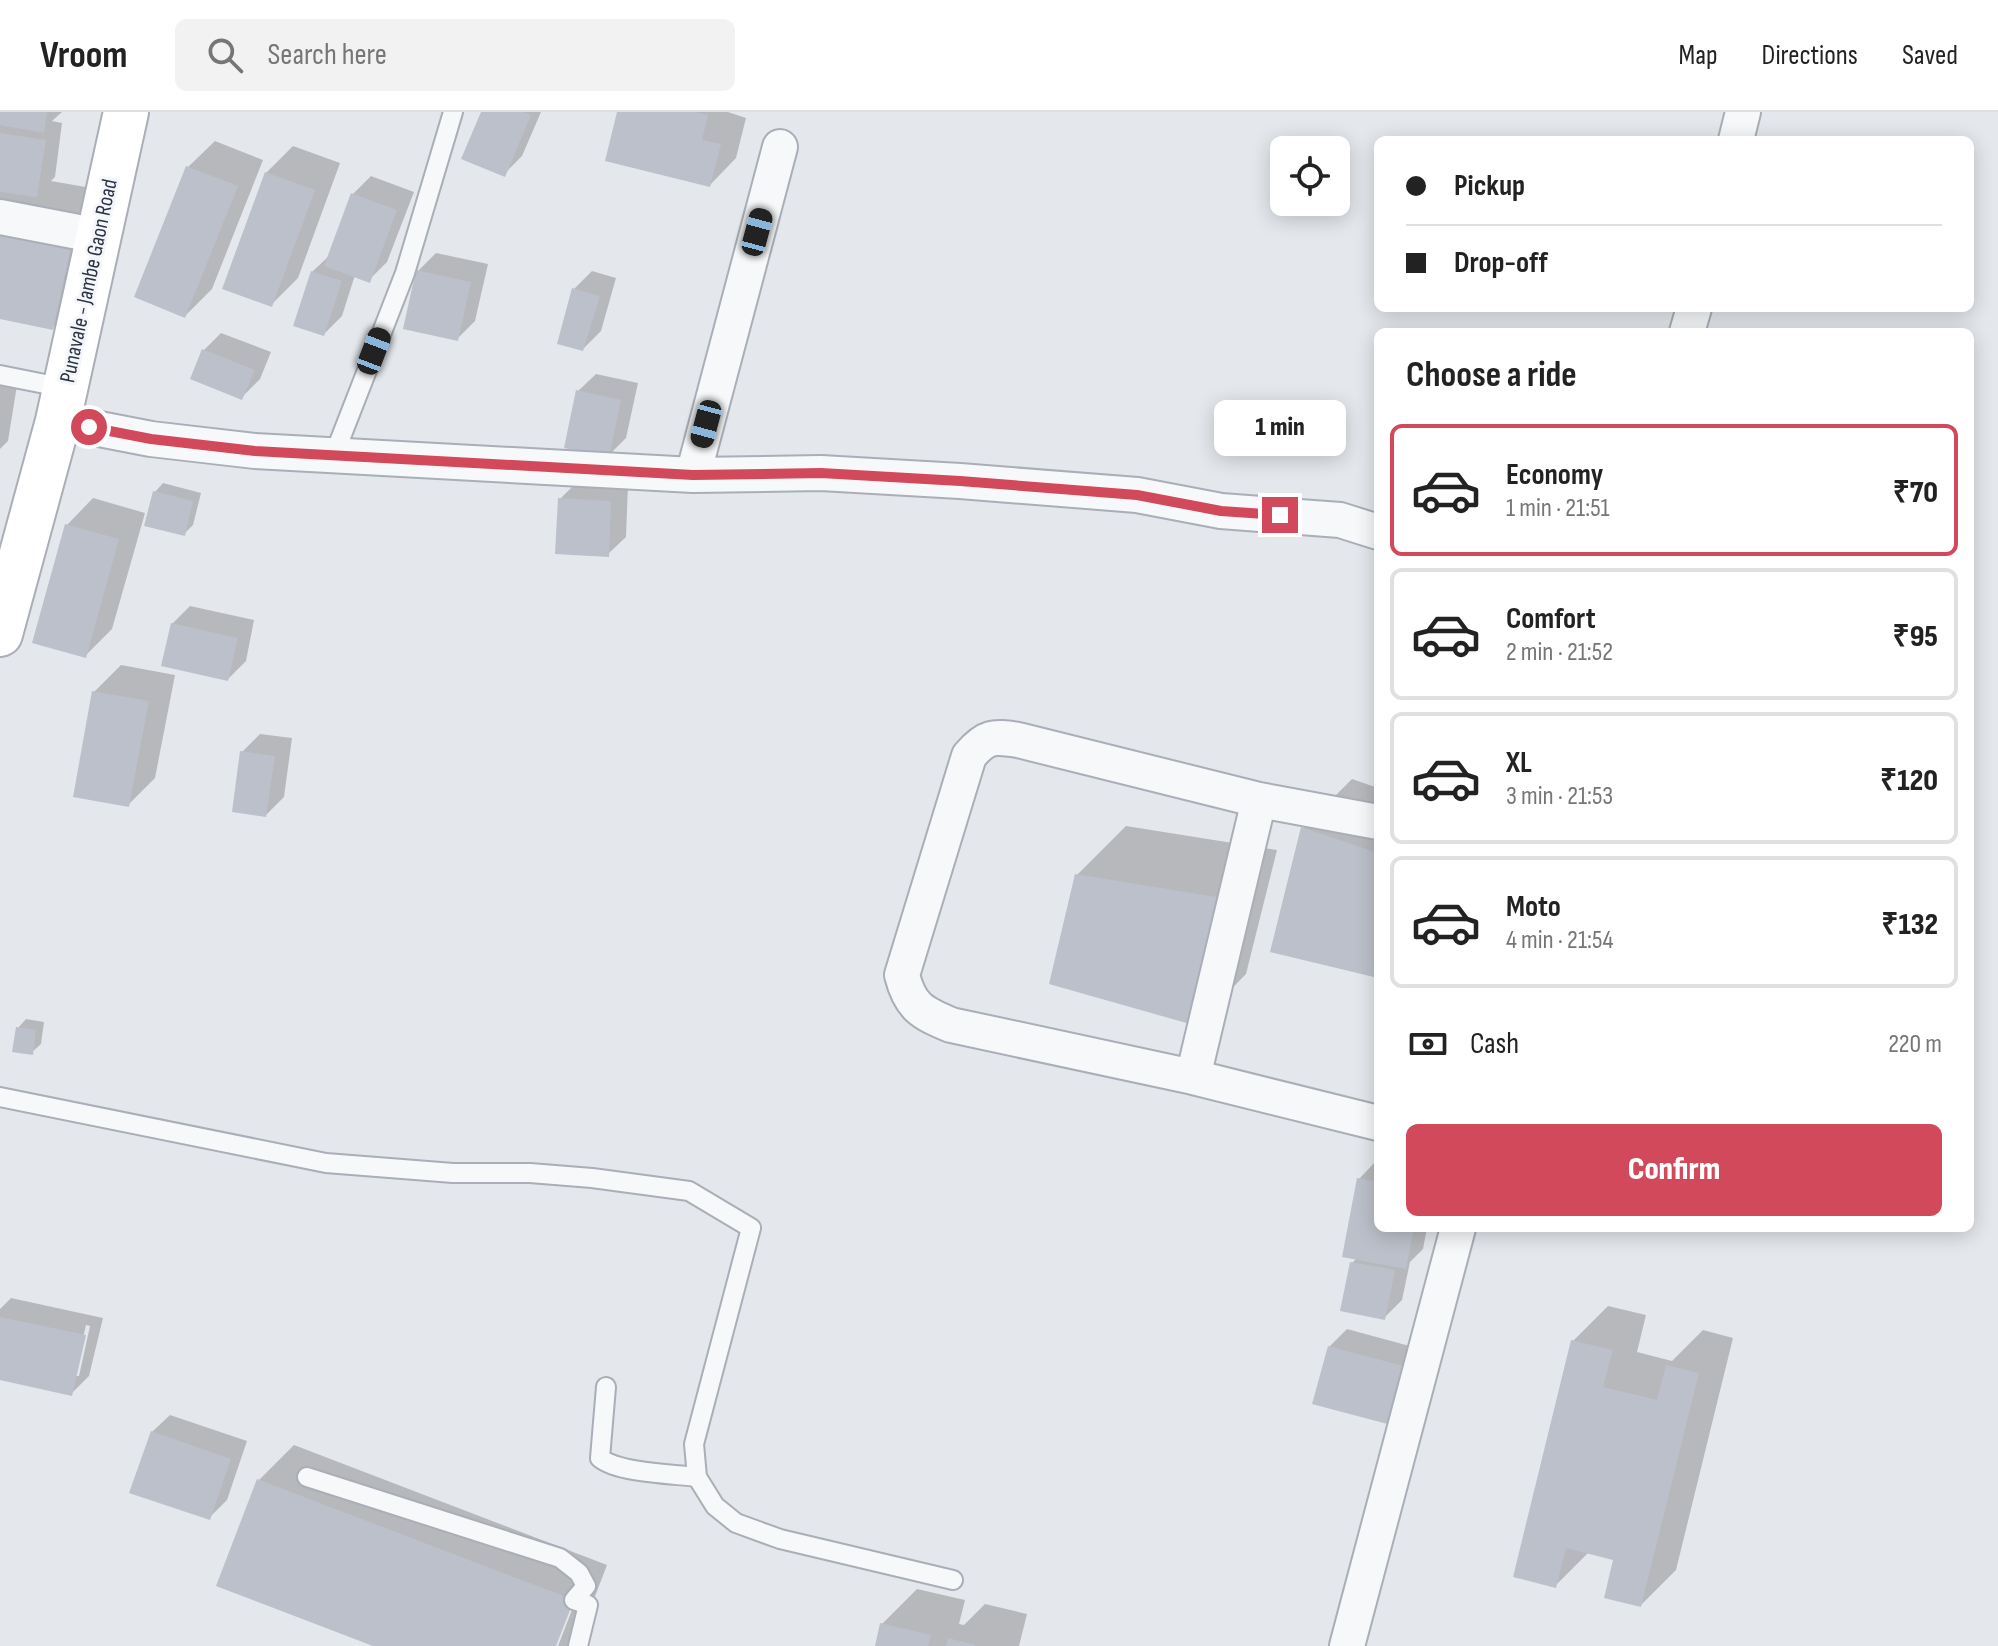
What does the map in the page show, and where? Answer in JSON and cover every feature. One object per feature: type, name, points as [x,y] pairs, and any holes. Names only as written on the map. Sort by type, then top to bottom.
[{"type":"street","name":"Punavale - Jambe Gaon Road","points":[[0,634],[62,404],[126,112]]},
{"type":"street","points":[[1737,136],[1743,112]]},
{"type":"street","points":[[693,475],[780,147]]},
{"type":"street","points":[[0,217],[99,236]]},
{"type":"street","points":[[62,404],[151,439],[255,451],[693,475],[821,473],[1048,488],[1137,495],[1221,511],[1340,520],[1374,531]]},
{"type":"street","points":[[1374,821],[1259,800],[1018,740],[998,737],[981,742],[969,756],[902,975],[908,998],[928,1016],[951,1025],[1193,1077],[1374,1122]]},
{"type":"street","points":[[1193,1077],[1259,800]]},
{"type":"street","points":[[1347,1646],[1457,1232]]},
{"type":"lane","points":[[334,455],[405,273],[453,112]]},
{"type":"lane","points":[[0,375],[62,404]]},
{"type":"lane","points":[[0,1097],[326,1163],[427,1172],[530,1173],[689,1191],[751,1228],[694,1444],[697,1477],[715,1506],[736,1523],[780,1539],[953,1580]]},
{"type":"lane","points":[[606,1387],[600,1458],[606,1463],[697,1477]]},
{"type":"lane","points":[[307,1477],[560,1558],[579,1573],[586,1586],[574,1600],[588,1605],[578,1646]]},
{"type":"building","points":[[0,112],[47,112],[44,133],[0,125]]},
{"type":"building","points":[[481,112],[524,112],[531,115],[505,177],[461,159]]},
{"type":"building","points":[[617,112],[695,112],[708,115],[702,140],[721,144],[710,187],[605,161]]},
{"type":"building","points":[[0,133],[46,140],[37,197],[0,192]]},
{"type":"building","points":[[186,166],[238,186],[185,318],[134,297]]},
{"type":"building","points":[[265,172],[315,190],[272,307],[222,289]]},
{"type":"building","points":[[351,193],[397,210],[370,283],[324,266]]},
{"type":"building","points":[[0,229],[72,242],[53,330],[0,319]]},
{"type":"building","points":[[416,270],[471,282],[458,341],[403,329]]},
{"type":"building","points":[[311,271],[342,281],[324,336],[293,326]]},
{"type":"building","points":[[572,288],[600,296],[583,351],[557,344]]},
{"type":"building","points":[[202,349],[255,370],[242,400],[190,379]]},
{"type":"building","points":[[576,390],[621,400],[609,458],[564,448]]},
{"type":"building","points":[[153,491],[193,501],[185,536],[144,526]]},
{"type":"building","points":[[558,498],[611,501],[609,557],[555,554]]},
{"type":"building","points":[[65,524],[119,539],[86,658],[32,643]]},
{"type":"building","points":[[171,623],[238,638],[228,681],[161,666]]},
{"type":"building","points":[[92,691],[149,701],[129,807],[73,797]]},
{"type":"building","points":[[240,751],[275,756],[266,817],[232,812]]},
{"type":"building","points":[[1301,827],[1374,852],[1374,977],[1270,952]]},
{"type":"building","points":[[1075,874],[1229,899],[1197,1026],[1049,984]]},
{"type":"building","points":[[16,1027],[36,1030],[33,1055],[12,1052]]},
{"type":"building","points":[[1357,1178],[1374,1181],[1374,1232],[1413,1232],[1406,1269],[1342,1257]]},
{"type":"building","points":[[1350,1262],[1395,1270],[1385,1320],[1340,1311]]},
{"type":"building","points":[[0,1317],[86,1335],[72,1396],[0,1380]]},
{"type":"building","points":[[1571,1340],[1613,1350],[1603,1387],[1657,1400],[1666,1365],[1699,1373],[1641,1607],[1604,1598],[1613,1560],[1566,1548],[1556,1588],[1513,1577]]},
{"type":"building","points":[[1328,1346],[1411,1368],[1395,1426],[1312,1404]]},
{"type":"building","points":[[151,1431],[231,1459],[210,1520],[129,1493]]},
{"type":"building","points":[[257,1479],[574,1600],[556,1646],[373,1646],[216,1586]]},
{"type":"building","points":[[880,1623],[931,1635],[928,1646],[875,1646]]},
{"type":"building","points":[[948,1638],[975,1645],[975,1646],[946,1646]]},
{"type":"route","points":[[89,427],[151,439],[255,451],[693,475],[821,473],[960,481],[1137,495],[1221,511],[1280,515]]}]
